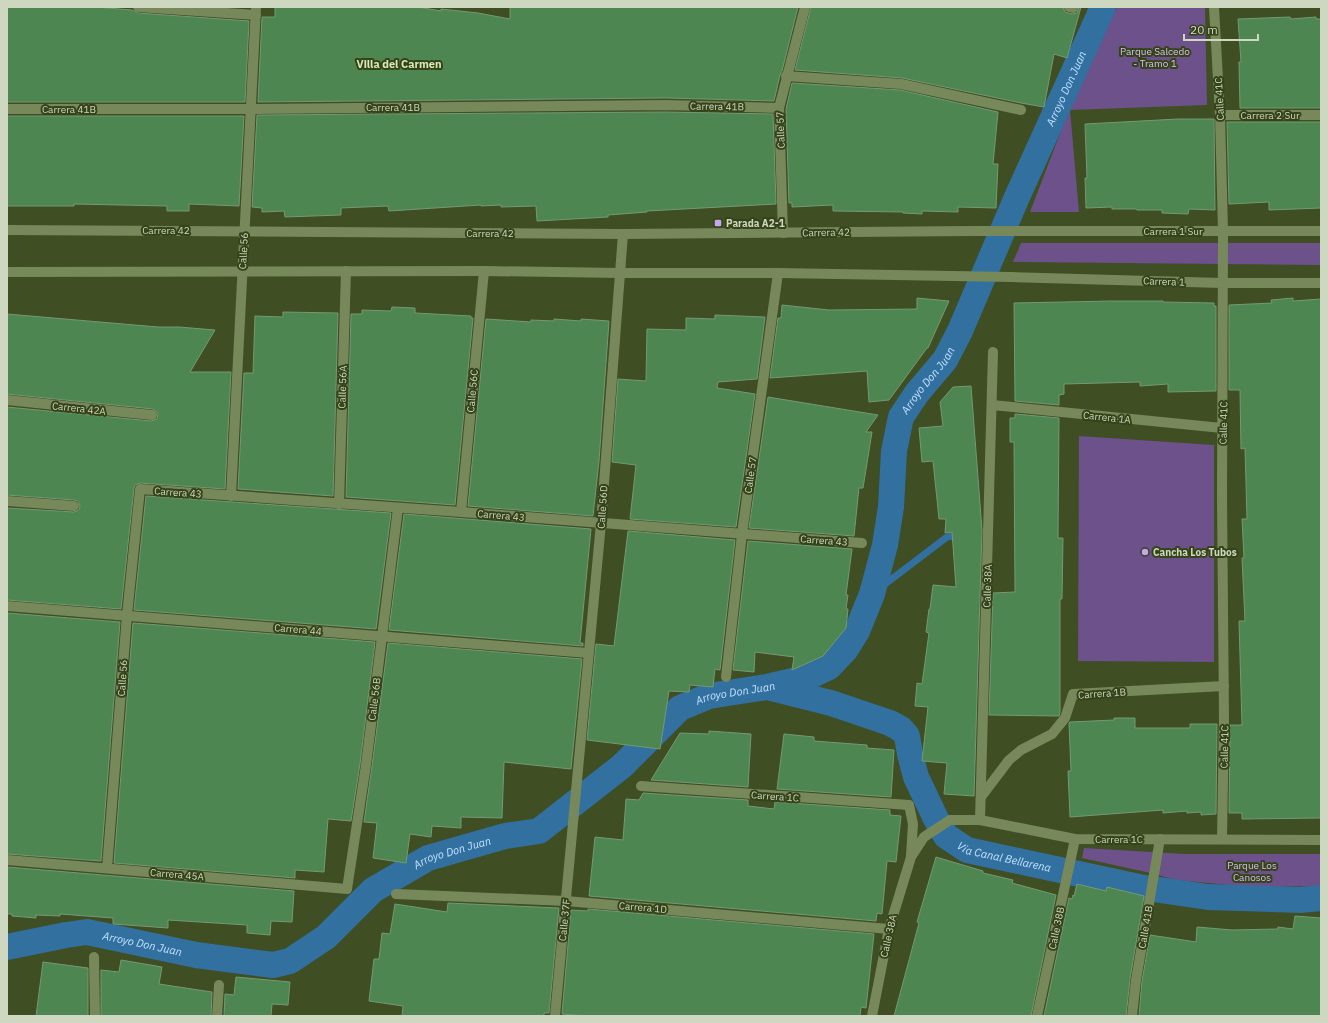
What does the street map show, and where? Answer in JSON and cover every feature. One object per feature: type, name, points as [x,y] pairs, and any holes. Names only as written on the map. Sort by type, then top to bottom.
[{"type":"street","points":[[138,7],[256,11]]},
{"type":"street","name":"Calle 57","points":[[784,233],[779,108],[805,7]]},
{"type":"street","name":"Calle 41C","points":[[1214,7],[1220,115],[1223,231],[1222,428],[1224,686],[1222,839]]},
{"type":"street","name":"Calle 56","points":[[231,496],[256,11]]},
{"type":"street","points":[[786,76],[901,84],[1021,110]]},
{"type":"street","name":"Carrera 41B","points":[[7,109],[251,109],[666,105],[779,108]]},
{"type":"street","name":"Carrera 2 Sur","points":[[1220,115],[1321,115]]},
{"type":"street","name":"Carrera 42","points":[[7,230],[623,234],[973,231]]},
{"type":"street","name":"Carrera 1 Sur","points":[[973,231],[1321,231]]},
{"type":"street","name":"Calle 56D","points":[[577,779],[601,523],[623,234]]},
{"type":"street","name":"Calle 56A","points":[[339,504],[346,271]]},
{"type":"street","points":[[7,272],[484,271],[778,273]]},
{"type":"street","name":"Calle 56C","points":[[461,512],[484,271]]},
{"type":"street","name":"Calle 57","points":[[726,677],[742,534],[778,273]]},
{"type":"street","name":"Carrera 1","points":[[778,273],[1222,283],[1321,283]]},
{"type":"street","name":"Calle 38A","points":[[980,820],[993,352]]},
{"type":"street","name":"Carrera 42A","points":[[7,400],[152,415]]},
{"type":"street","name":"Carrera 1A","points":[[992,405],[1222,428]]},
{"type":"street","name":"Calle 56","points":[[107,868],[127,615],[140,490]]},
{"type":"street","name":"Carrera 43","points":[[140,490],[461,512],[862,543]]},
{"type":"street","points":[[7,501],[74,506]]},
{"type":"street","name":"Calle 56B","points":[[347,889],[366,765],[398,508]]},
{"type":"street","name":"Carrera 44","points":[[7,606],[588,653]]},
{"type":"street","name":"Carrera 1B","points":[[981,797],[1009,760],[1021,750],[1052,734],[1065,718],[1073,694],[1224,686]]},
{"type":"street","name":"Calle 37F","points":[[555,1016],[577,779]]},
{"type":"street","name":"Carrera 1C","points":[[641,786],[909,805]]},
{"type":"street","name":"Calle 38A","points":[[872,1016],[889,929],[911,857],[913,824],[909,805]]},
{"type":"street","name":"Carrera 1C","points":[[924,837],[950,820],[980,820],[1075,839],[1321,840]]},
{"type":"street","name":"Calle 38A","points":[[911,857],[924,837]]},
{"type":"street","name":"Calle 38B","points":[[1037,1016],[1075,839]]},
{"type":"street","name":"Calle 41B","points":[[1132,1016],[1136,980],[1160,839]]},
{"type":"street","name":"Carrera 45A","points":[[7,860],[347,889]]},
{"type":"street","name":"Carrera 1D","points":[[396,894],[566,900],[889,929]]},
{"type":"street","points":[[94,958],[95,1016]]},
{"type":"street","points":[[217,1016],[219,985]]},
{"type":"green space","name":"Parque Salcedo - Tramo 1","points":[[1117,7],[1205,7],[1207,105],[1070,110],[1079,212],[1030,212],[1069,110]]},
{"type":"green space","points":[[1021,243],[1321,243],[1321,265],[1013,262]]},
{"type":"green space","name":"Cancha Los Tubos","points":[[1079,436],[1214,445],[1214,662],[1078,661]]},
{"type":"green space","name":"Parque Los Canosos","points":[[1084,848],[1185,854],[1321,854],[1321,886],[1251,887],[1176,880],[1082,858]]},
{"type":"building","points":[[7,7],[95,7],[132,10],[138,13],[249,21],[245,102],[7,102]]},
{"type":"building","points":[[275,7],[418,7],[441,11],[441,9],[478,13],[510,19],[510,7],[798,7],[774,101],[666,98],[258,102],[262,17],[275,17]]},
{"type":"building","points":[[811,7],[1063,7],[1065,12],[1072,14],[1077,13],[1079,7],[1081,7],[1067,58],[1054,54],[1044,107],[902,78],[795,70]]},
{"type":"building","points":[[1290,17],[1291,19],[1316,17],[1316,19],[1321,19],[1321,108],[1240,108],[1239,62],[1241,62],[1238,19]]},
{"type":"building","points":[[792,83],[900,90],[998,112],[993,164],[998,164],[996,208],[958,207],[958,212],[922,211],[922,214],[903,212],[833,211],[833,205],[792,207],[792,203],[789,203],[786,109]]},
{"type":"building","points":[[666,112],[773,114],[776,204],[647,211],[608,215],[608,217],[537,221],[536,206],[501,207],[501,205],[481,205],[389,211],[388,206],[341,208],[341,215],[285,217],[284,211],[262,212],[262,208],[252,207],[257,115]]},
{"type":"building","points":[[7,116],[244,116],[239,206],[189,204],[189,211],[167,211],[167,206],[74,204],[74,206],[7,206]]},
{"type":"building","points":[[1178,119],[1214,119],[1215,210],[1189,209],[1188,214],[1162,213],[1162,210],[1112,209],[1112,207],[1086,208],[1085,178],[1087,178],[1085,124]]},
{"type":"building","points":[[1227,122],[1321,122],[1321,208],[1269,210],[1269,202],[1229,204]]},
{"type":"building","points":[[917,298],[949,301],[928,348],[889,400],[869,402],[867,371],[770,378],[778,318],[781,318],[782,305],[829,310],[917,309]]},
{"type":"building","points":[[1293,298],[1293,301],[1321,299],[1321,818],[1242,819],[1242,813],[1229,813],[1230,725],[1242,725],[1239,621],[1245,621],[1242,519],[1247,519],[1245,448],[1241,449],[1240,390],[1229,390],[1229,305],[1272,303],[1271,300]]},
{"type":"building","points":[[1112,301],[1214,303],[1214,306],[1216,306],[1216,391],[1168,392],[1168,384],[1140,386],[1140,382],[1064,384],[1064,394],[1059,395],[1059,405],[1015,401],[1014,303]]},
{"type":"building","points":[[392,307],[415,308],[415,313],[471,316],[471,318],[473,318],[455,505],[346,497],[351,314],[362,314],[362,310],[391,311]]},
{"type":"building","points":[[283,312],[338,313],[333,496],[238,489],[244,373],[253,373],[255,316],[283,317]]},
{"type":"building","points":[[7,314],[158,327],[215,330],[190,372],[231,372],[225,489],[140,483],[135,485],[121,609],[7,600],[7,508],[74,512],[79,510],[80,506],[78,501],[74,500],[7,495],[7,407],[151,421],[157,419],[158,413],[153,409],[7,394]]},
{"type":"building","points":[[715,315],[765,317],[757,379],[718,382],[717,388],[755,394],[736,527],[630,519],[636,465],[612,462],[618,379],[646,381],[647,329],[686,330],[686,318],[715,319]]},
{"type":"building","points":[[486,319],[531,322],[531,320],[554,321],[554,319],[609,321],[599,461],[593,516],[468,506]]},
{"type":"building","points":[[971,386],[982,530],[974,796],[944,794],[947,763],[922,761],[928,707],[915,706],[917,683],[922,684],[929,633],[926,632],[933,585],[956,587],[952,532],[945,533],[946,519],[939,519],[933,461],[922,462],[919,428],[943,426],[940,402],[953,387]]},
{"type":"building","points":[[768,397],[878,415],[866,432],[872,432],[863,488],[859,488],[854,536],[749,528]]},
{"type":"building","points":[[1015,414],[1059,418],[1058,538],[1063,538],[1062,599],[1060,599],[1059,716],[989,715],[993,593],[1015,592],[1014,442],[1010,442],[1010,418],[1015,418]]},
{"type":"building","points":[[146,496],[391,513],[376,629],[134,610]]},
{"type":"building","points":[[404,514],[591,529],[580,643],[583,643],[583,646],[389,630]]},
{"type":"building","points":[[628,531],[735,540],[720,670],[715,669],[713,687],[690,685],[689,692],[669,691],[660,749],[587,740],[596,644],[614,646]]},
{"type":"building","points":[[748,541],[852,549],[846,595],[848,595],[846,609],[848,609],[846,628],[823,656],[792,670],[794,657],[755,652],[754,672],[733,670]]},
{"type":"building","points":[[7,613],[120,622],[101,861],[7,854]]},
{"type":"building","points":[[133,623],[375,642],[360,764],[351,821],[328,819],[324,872],[295,870],[295,878],[114,863]]},
{"type":"building","points":[[388,643],[582,659],[571,769],[504,762],[502,818],[461,817],[461,828],[432,826],[431,837],[410,834],[406,863],[373,858],[377,823],[364,822]]},
{"type":"building","points":[[1114,718],[1135,718],[1135,728],[1190,728],[1190,724],[1217,724],[1216,814],[1201,815],[1201,812],[1187,813],[1187,811],[1163,813],[1163,810],[1070,817],[1068,771],[1071,771],[1069,723],[1114,720]]},
{"type":"building","points":[[709,731],[751,734],[748,787],[651,780],[680,733],[709,734]]},
{"type":"building","points":[[784,734],[814,737],[814,741],[867,745],[867,748],[894,750],[891,797],[777,789]]},
{"type":"building","points":[[643,793],[748,800],[748,806],[774,809],[775,802],[890,810],[890,815],[901,816],[896,862],[887,861],[882,914],[877,913],[876,921],[589,896],[595,837],[623,840],[626,799],[639,800]]},
{"type":"building","points":[[936,857],[983,871],[983,873],[1013,880],[1012,883],[1056,895],[1031,1016],[894,1016],[919,923],[917,922]]},
{"type":"building","points":[[7,867],[294,891],[292,922],[271,921],[270,935],[247,933],[247,925],[168,920],[168,928],[113,924],[113,918],[60,914],[60,916],[36,915],[36,918],[12,916],[12,914],[7,914]]},
{"type":"building","points":[[1077,884],[1106,891],[1107,887],[1144,896],[1130,979],[1126,1016],[1044,1016],[1069,898],[1072,899],[1073,895],[1074,896]]},
{"type":"building","points":[[448,903],[559,908],[549,1013],[544,1013],[544,1016],[402,1016],[403,1006],[369,1001],[374,959],[379,959],[382,933],[390,934],[395,904],[447,912]]},
{"type":"building","points":[[588,909],[874,934],[866,1008],[861,1007],[860,1016],[585,1016],[562,1014],[571,910],[588,911]]},
{"type":"building","points":[[1295,916],[1321,918],[1321,1016],[1139,1016],[1142,981],[1150,935],[1196,942],[1197,927],[1232,930],[1278,929],[1278,927],[1293,929]]},
{"type":"building","points":[[121,960],[162,967],[159,984],[212,992],[211,1016],[101,1016],[101,970],[119,972]]},
{"type":"building","points":[[43,962],[88,968],[88,1016],[36,1016]]},
{"type":"building","points":[[236,977],[290,982],[288,1005],[272,1004],[271,1016],[224,1016],[225,994],[234,995]]},
{"type":"waterway","name":"Arroyo Don Juan","points":[[7,947],[87,932],[196,955],[273,965],[290,961],[326,937],[373,890],[428,858],[505,836],[539,831],[622,766],[680,708],[709,696],[767,687],[806,678],[829,667],[846,649],[857,631],[872,594],[885,545],[891,507],[894,451],[901,417],[917,393],[945,360],[960,331],[1017,197],[1103,7]]},
{"type":"waterway","points":[[872,594],[947,537],[960,535]]},
{"type":"waterway","name":"Via Canal Bellarena","points":[[771,688],[831,703],[890,723],[901,729],[907,736],[916,777],[936,819],[946,836],[967,850],[1139,887],[1208,897],[1300,900],[1321,898]]},
{"type":"place","name":"Parada A2-1","points":[[718,223]]},
{"type":"place","name":"Cancha Los Tubos","points":[[1145,552]]},
{"type":"district","name":"Villa del Carmen","points":[[399,64]]}]
